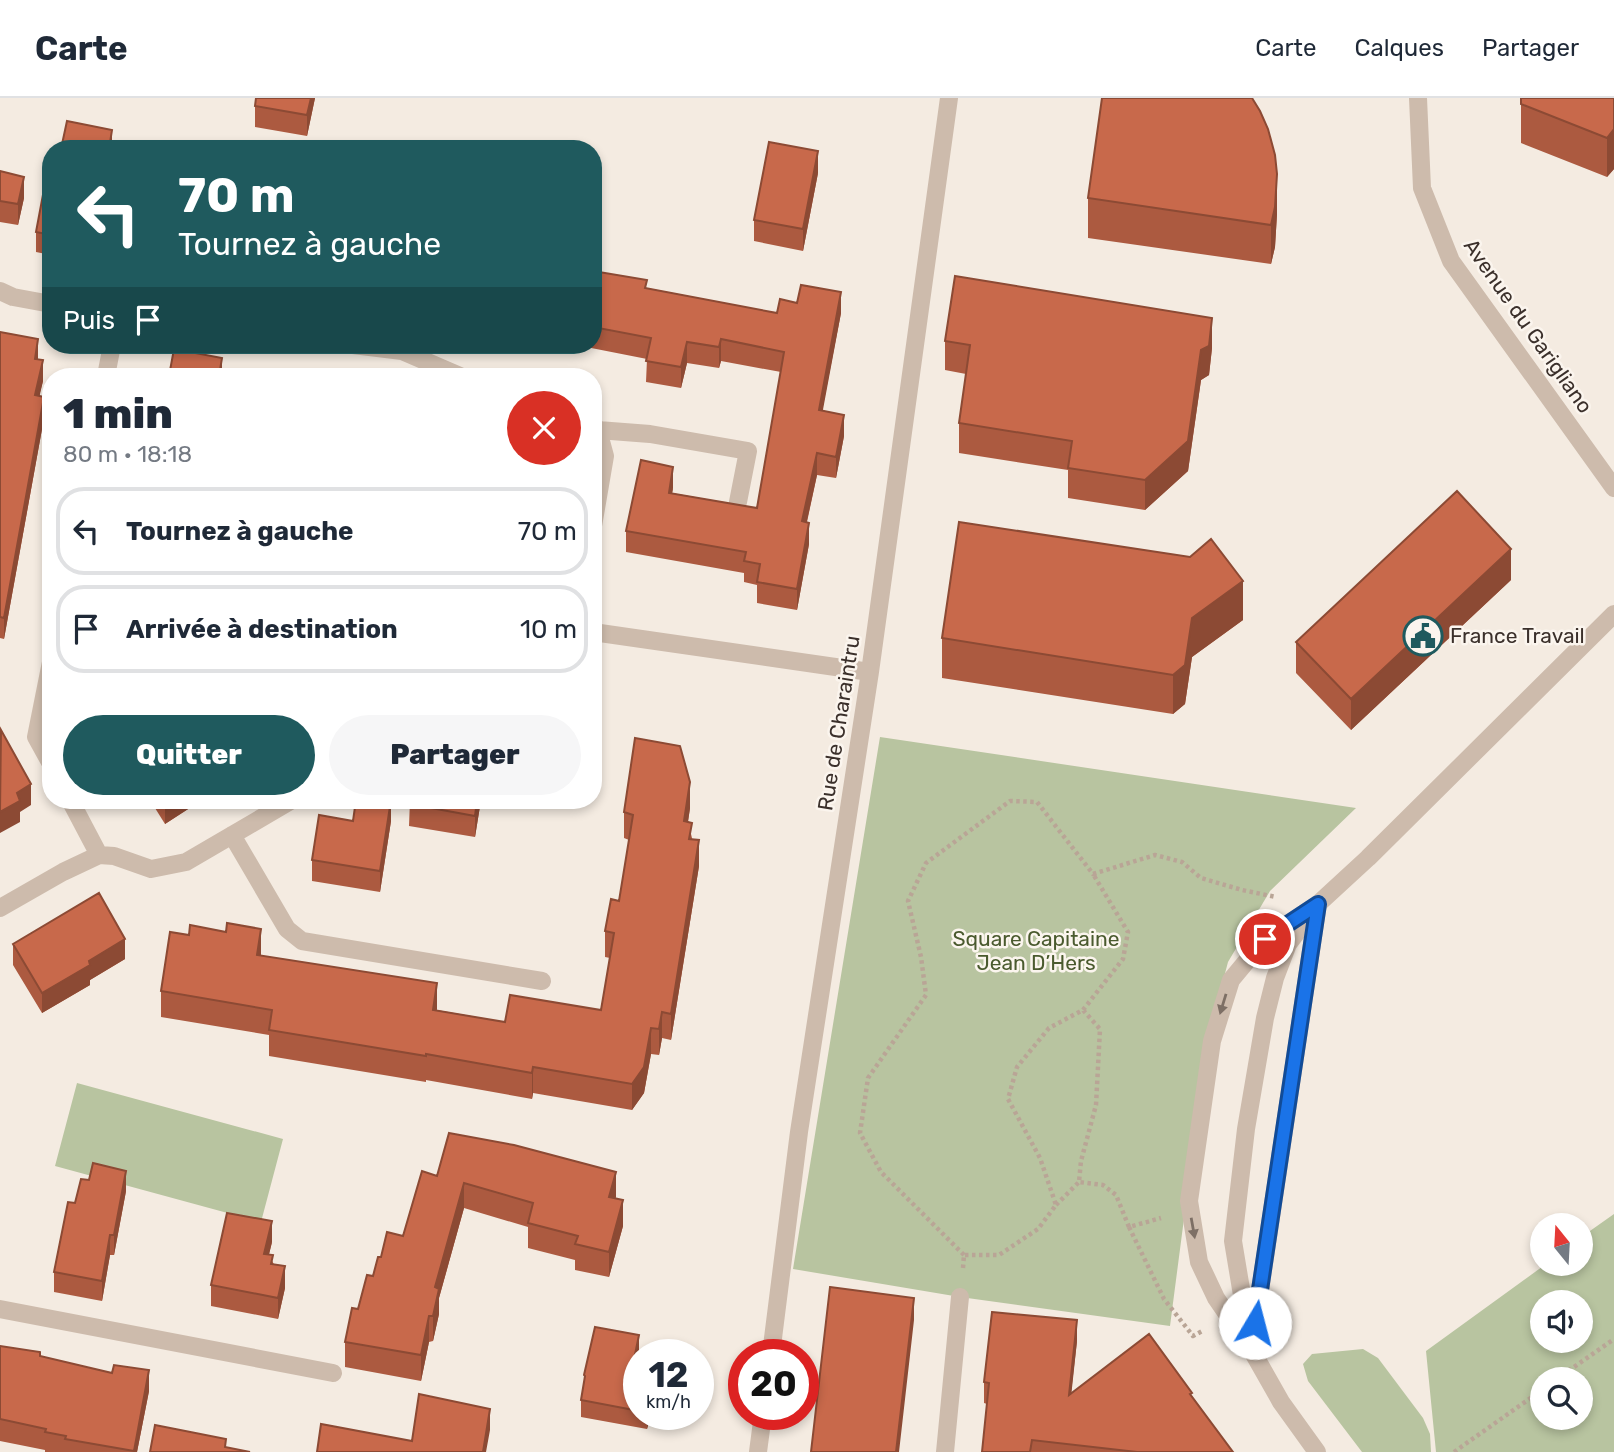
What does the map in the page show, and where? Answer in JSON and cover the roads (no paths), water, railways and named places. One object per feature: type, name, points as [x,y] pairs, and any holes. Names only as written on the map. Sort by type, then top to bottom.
[{"type":"street","name":"Rue de Charaintru","points":[[773,1339],[799,1132],[870,672],[949,98]]},
{"type":"street","name":"Avenue du Garigliano","points":[[1418,98],[1422,188],[1451,261],[1614,488]]},
{"type":"street","points":[[0,291],[13,297],[42,302]]},
{"type":"street","points":[[409,354],[441,368]]},
{"type":"street","points":[[602,428],[748,451],[738,502]]},
{"type":"street","points":[[602,446],[605,456],[602,474]]},
{"type":"street","points":[[1317,1452],[1281,1402],[1251,1349],[1216,1298],[1199,1262],[1189,1201],[1212,1041],[1231,980],[1265,939],[1318,904],[1368,858],[1614,614]]},
{"type":"street","points":[[602,633],[870,672]]},
{"type":"street","points":[[42,710],[37,737],[42,747]]},
{"type":"street","points":[[75,809],[99,855]]},
{"type":"street","points":[[0,908],[99,855],[114,856],[151,869],[186,862],[277,809]]},
{"type":"street","points":[[233,835],[287,929],[302,941],[542,981]]},
{"type":"street","points":[[1251,1349],[1233,1241],[1246,1129],[1265,1018],[1275,978],[1288,944],[1318,904]]},
{"type":"street","points":[[1251,1349],[1318,904]]},
{"type":"street","points":[[945,1452],[960,1297]]},
{"type":"street","points":[[0,1309],[333,1373]]},
{"type":"street","points":[[758,1452],[761,1430]]},
{"type":"place","name":"France Travail","points":[[1423,636]]},
{"type":"park label","name":"Square Capitaine Jean D’Hers","points":[[1036,951]]}]
